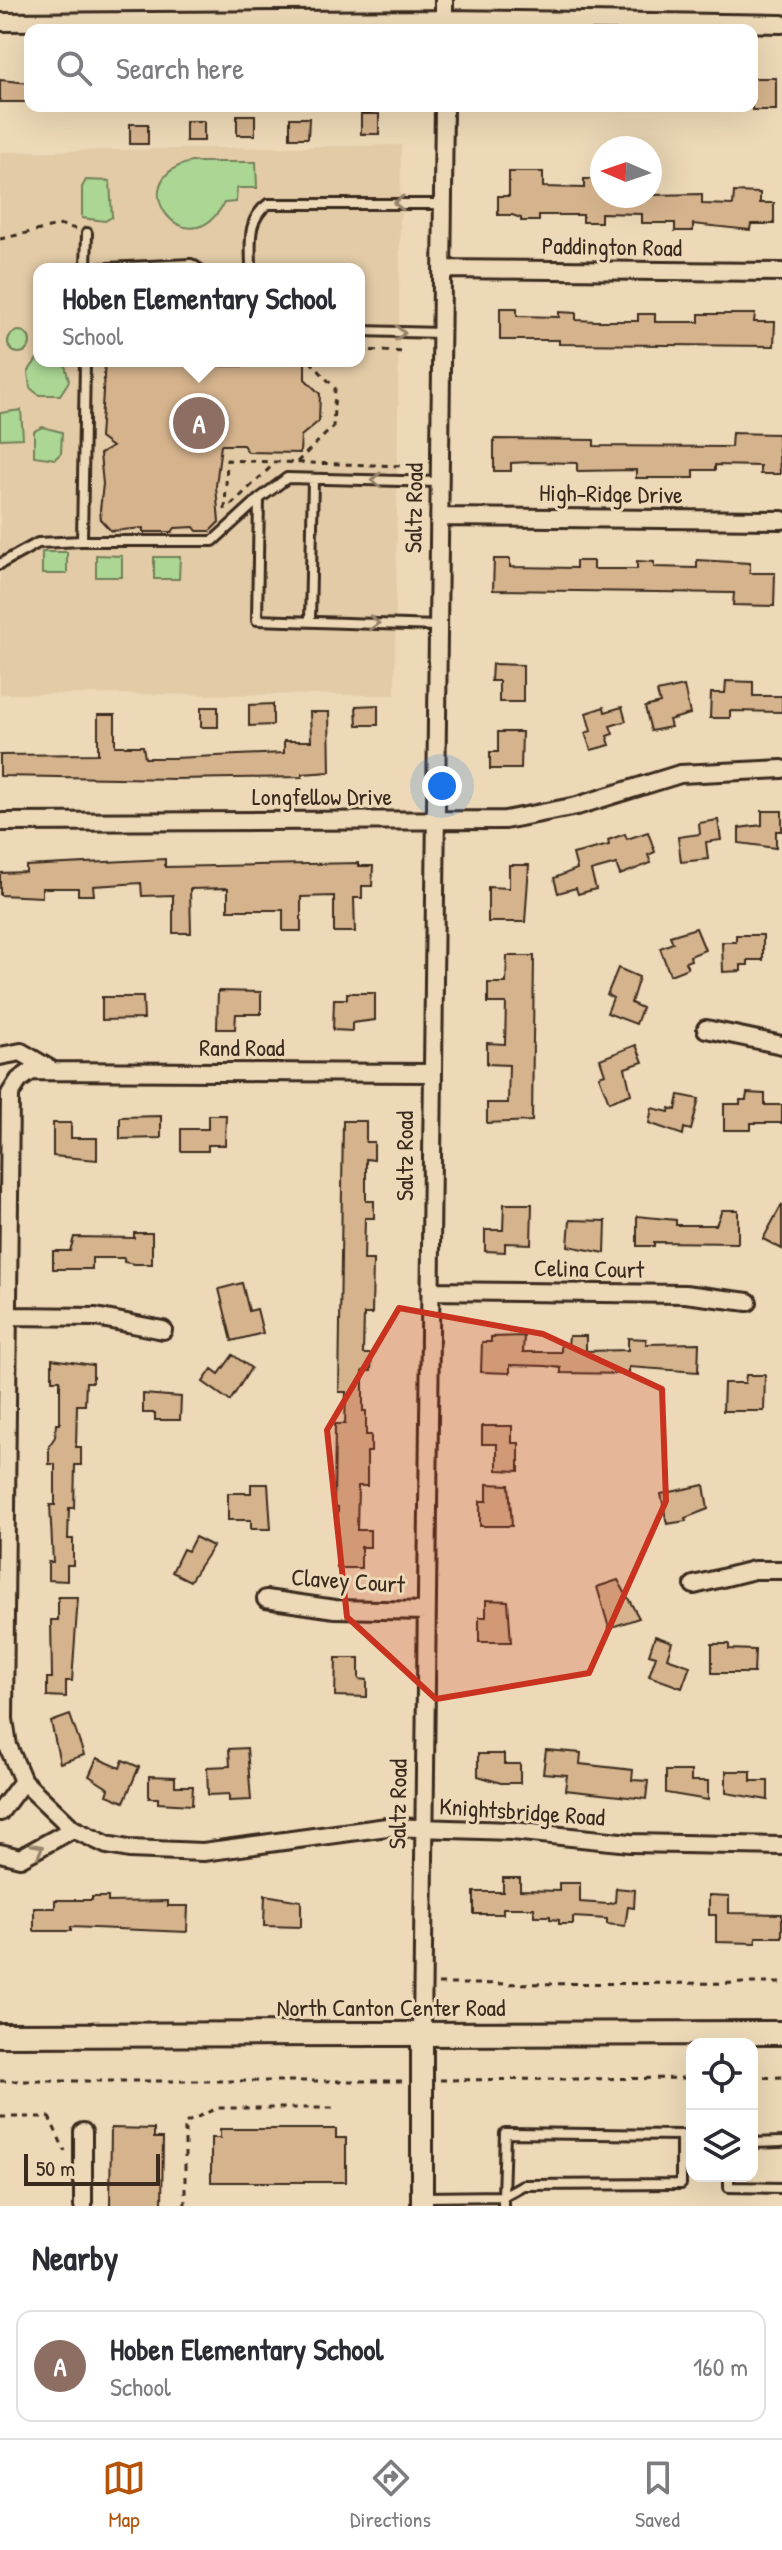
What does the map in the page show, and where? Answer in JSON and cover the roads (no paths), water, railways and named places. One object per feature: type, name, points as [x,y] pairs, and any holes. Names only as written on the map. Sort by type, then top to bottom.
[{"type":"main road","name":"North Canton Center Road","points":[[0,2035],[782,2033]]},
{"type":"street","points":[[444,0],[444,24]]},
{"type":"street","points":[[0,22],[782,24]]},
{"type":"street","name":"Saltz Road","points":[[422,2201],[423,1830],[444,112]]},
{"type":"street","name":"Paddington Road","points":[[442,269],[782,272]]},
{"type":"street","name":"High-Ridge Drive","points":[[440,517],[782,520]]},
{"type":"street","name":"Longfellow Drive","points":[[0,822],[435,820],[538,816],[680,774],[782,769]]},
{"type":"street","points":[[706,1029],[782,1045]]},
{"type":"street","name":"Rand Road","points":[[0,1056],[21,1052],[51,1070]]},
{"type":"street","name":"Rand Road","points":[[4,1113],[10,1094],[19,1080],[32,1071],[432,1073]]},
{"type":"street","points":[[0,1812],[23,1781],[8,1746],[4,1719],[3,1493],[8,1316],[4,1113]]},
{"type":"street","name":"Celina Court","points":[[430,1291],[685,1294],[748,1302]]},
{"type":"street","points":[[8,1316],[96,1317],[163,1330]]},
{"type":"street","points":[[694,1585],[754,1570],[782,1570]]},
{"type":"street","name":"Clavey Court","points":[[266,1599],[335,1609],[426,1611]]},
{"type":"street","name":"Knightsbridge Road","points":[[23,1781],[73,1829],[107,1845],[166,1852],[242,1849],[359,1828],[512,1831],[630,1843],[782,1846]]},
{"type":"street","points":[[0,1853],[20,1858],[73,1829]]},
{"type":"street","points":[[83,2132],[83,2206]]},
{"type":"lane","points":[[251,263],[252,221],[255,213],[268,204],[443,204]]},
{"type":"lane","points":[[86,263],[87,233]]},
{"type":"lane","points":[[365,331],[442,333]]},
{"type":"lane","points":[[82,541],[85,367]]},
{"type":"lane","points":[[0,564],[38,543],[213,541],[287,478],[440,482]]},
{"type":"lane","points":[[310,621],[313,479]]},
{"type":"lane","points":[[259,499],[257,620],[438,626]]},
{"type":"lane","points":[[422,2201],[503,2196],[523,2185],[681,2184],[681,2135],[505,2133],[503,2196],[503,2206]]},
{"type":"lane","points":[[758,2143],[782,2142]]},
{"type":"lane","points":[[729,2182],[729,2187],[782,2188]]},
{"type":"place","name":"Hoben Elementary School","points":[[199,423]]}]
